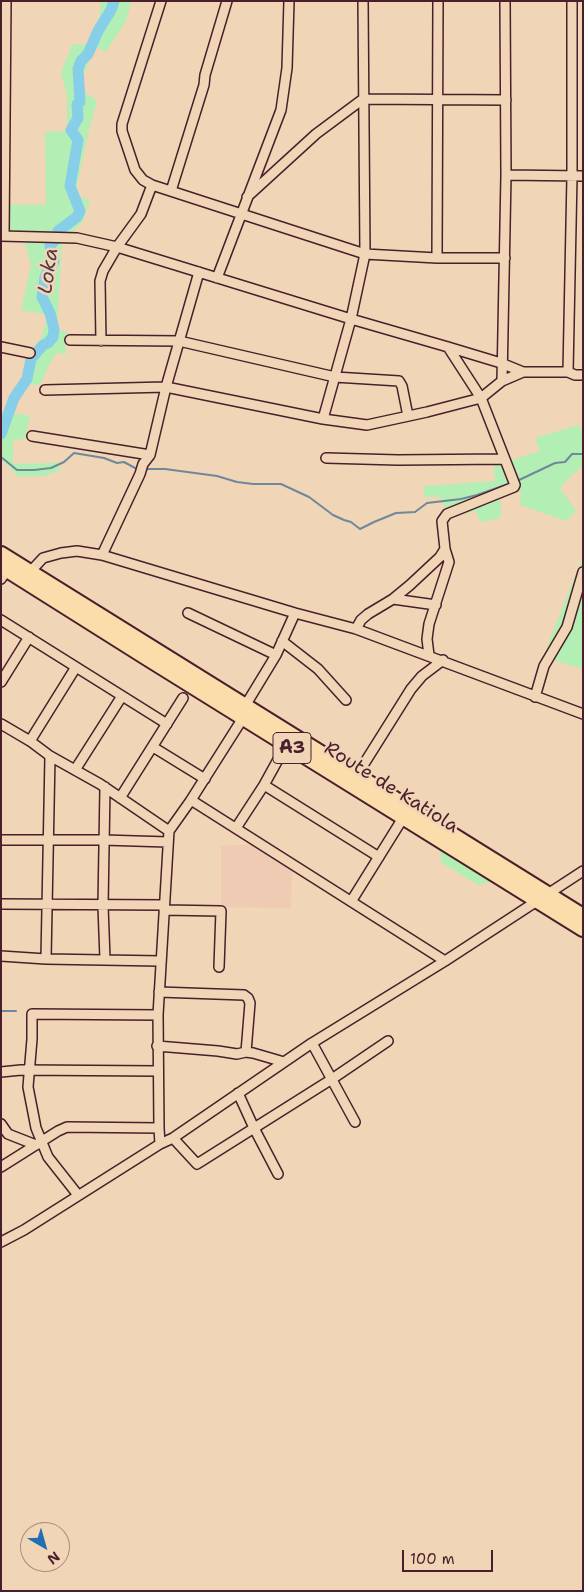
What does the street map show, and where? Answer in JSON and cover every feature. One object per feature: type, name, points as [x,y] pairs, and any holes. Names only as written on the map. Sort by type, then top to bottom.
[{"type":"highway","name":"Route de Katiola","points":[[1,554],[403,818],[542,897],[583,916]]},
{"type":"highway","name":"Route de Katiola","points":[[3,571],[244,712],[357,775],[542,897],[583,929]]},
{"type":"street","points":[[6,1],[2,236],[77,238],[117,247],[501,363],[523,372],[568,372],[575,375],[583,375]]},
{"type":"street","points":[[161,1],[122,124],[122,131],[135,170],[143,180],[152,185],[365,254],[437,258],[505,258]]},
{"type":"street","points":[[171,191],[204,85],[205,75],[227,1]]},
{"type":"street","points":[[217,278],[281,110],[287,68],[289,1]]},
{"type":"street","points":[[323,419],[351,319],[365,254],[363,1]]},
{"type":"street","points":[[437,258],[438,1]]},
{"type":"street","points":[[502,381],[506,175],[505,1]]},
{"type":"street","points":[[568,372],[572,176],[572,1]]},
{"type":"street","points":[[248,197],[316,134],[363,99],[506,100]]},
{"type":"street","points":[[506,175],[583,176]]},
{"type":"street","points":[[101,341],[100,281],[103,271],[117,247],[141,214],[152,185]]},
{"type":"street","points":[[102,555],[143,464],[150,455],[166,387],[199,272]]},
{"type":"street","points":[[70,340],[179,342],[335,377],[399,381],[402,386],[408,416]]},
{"type":"street","points":[[1,347],[30,353]]},
{"type":"street","points":[[429,655],[427,639],[429,624],[449,562],[442,521],[447,514],[514,487],[514,480],[481,398],[448,347]]},
{"type":"street","points":[[45,390],[166,387],[323,419],[367,425],[481,398],[502,381],[523,372]]},
{"type":"street","points":[[32,436],[150,455]]},
{"type":"street","points":[[326,458],[398,460],[504,458]]},
{"type":"street","points":[[356,629],[361,620],[393,599],[410,585],[446,549]]},
{"type":"street","points":[[30,572],[43,558],[61,553],[77,551],[102,555],[356,629],[583,714]]},
{"type":"street","points":[[535,697],[544,666],[567,628],[583,572]]},
{"type":"street","points":[[393,599],[436,605]]},
{"type":"street","points":[[188,613],[276,655]]},
{"type":"street","points":[[160,1144],[157,1046],[160,961],[169,831],[191,800],[244,712],[276,655],[296,613]]},
{"type":"street","points":[[1,620],[167,724]]},
{"type":"street","points":[[1,682],[29,637]]},
{"type":"street","points":[[282,641],[318,669],[346,700]]},
{"type":"street","points":[[357,775],[411,689],[422,676],[443,660]]},
{"type":"street","points":[[30,741],[76,667]]},
{"type":"street","points":[[76,770],[122,696]]},
{"type":"street","points":[[120,798],[183,698]]},
{"type":"street","points":[[1,724],[30,741],[50,756],[105,787],[169,831]]},
{"type":"street","points":[[153,747],[204,779]]},
{"type":"street","points":[[46,959],[50,756]]},
{"type":"street","points":[[236,828],[280,756]]},
{"type":"street","points":[[264,785],[379,857]]},
{"type":"street","points":[[105,787],[103,840],[105,959]]},
{"type":"street","points":[[191,800],[445,960]]},
{"type":"street","points":[[352,900],[403,818]]},
{"type":"street","points":[[1,840],[168,842]]},
{"type":"street","points":[[1,1242],[24,1230],[160,1144],[173,1138],[312,1043],[583,871]]},
{"type":"street","points":[[1,904],[221,911],[219,967]]},
{"type":"street","points":[[1,956],[46,959],[160,961]]},
{"type":"street","points":[[159,992],[244,995],[250,1003],[246,1052]]},
{"type":"street","points":[[78,1195],[39,1143],[28,1087],[32,1014],[158,1015]]},
{"type":"street","points":[[173,1138],[196,1164],[332,1080],[388,1041]]},
{"type":"street","points":[[312,1043],[355,1122]]},
{"type":"street","points":[[157,1046],[237,1054],[246,1052],[284,1062]]},
{"type":"street","points":[[1,1072],[29,1070],[158,1072]]},
{"type":"street","points":[[238,1093],[278,1174]]},
{"type":"street","points":[[1,1124],[8,1134],[39,1143]]},
{"type":"street","points":[[1,1167],[67,1127],[159,1128]]},
{"type":"shaded area","points":[[259,844],[292,867],[291,908],[221,907],[221,846]]},
{"type":"green space","points":[[101,1],[132,1],[125,23],[106,52],[96,47],[84,73],[81,90],[97,100],[75,195],[90,200],[83,221],[62,244],[57,329],[67,332],[65,355],[57,352],[40,385],[28,384],[18,399],[13,413],[30,416],[25,438],[13,441],[13,464],[57,463],[61,470],[45,476],[18,477],[5,462],[1,461],[1,417],[37,352],[48,315],[21,310],[31,265],[24,240],[1,239],[1,204],[46,205],[45,132],[67,131],[67,96],[61,73],[72,44],[90,45],[99,17]]},
{"type":"green space","points":[[579,425],[583,436],[583,467],[574,473],[560,488],[576,511],[566,521],[520,505],[521,492],[500,495],[501,518],[480,522],[476,511],[450,517],[440,497],[424,497],[424,486],[495,481],[494,466],[540,451],[535,438]]},
{"type":"green space","points":[[583,560],[583,669],[543,657],[580,563]]},
{"type":"green space","points":[[438,844],[496,880],[478,885],[442,863]]},
{"type":"waterway","name":"Loka","points":[[1,434],[14,398],[27,379],[31,359],[53,337],[54,329],[50,313],[42,297],[45,277],[48,269],[54,262],[50,246],[57,237],[58,231],[77,217],[80,211],[70,186],[78,140],[71,130],[78,118],[77,104],[80,102],[78,69],[81,61],[88,54],[114,1]]},
{"type":"waterway","points":[[1,457],[17,470],[51,468],[64,462],[74,453],[104,458],[117,463],[124,462],[138,468]]},
{"type":"waterway","points":[[517,481],[555,463],[565,462],[572,454],[583,454]]},
{"type":"waterway","points":[[146,469],[165,469],[217,476],[237,482],[253,484],[281,484],[309,497],[333,515],[351,522],[360,529],[396,513],[415,512],[427,503],[461,499],[511,483]]},
{"type":"waterway","points":[[1,1011],[16,1011]]}]
